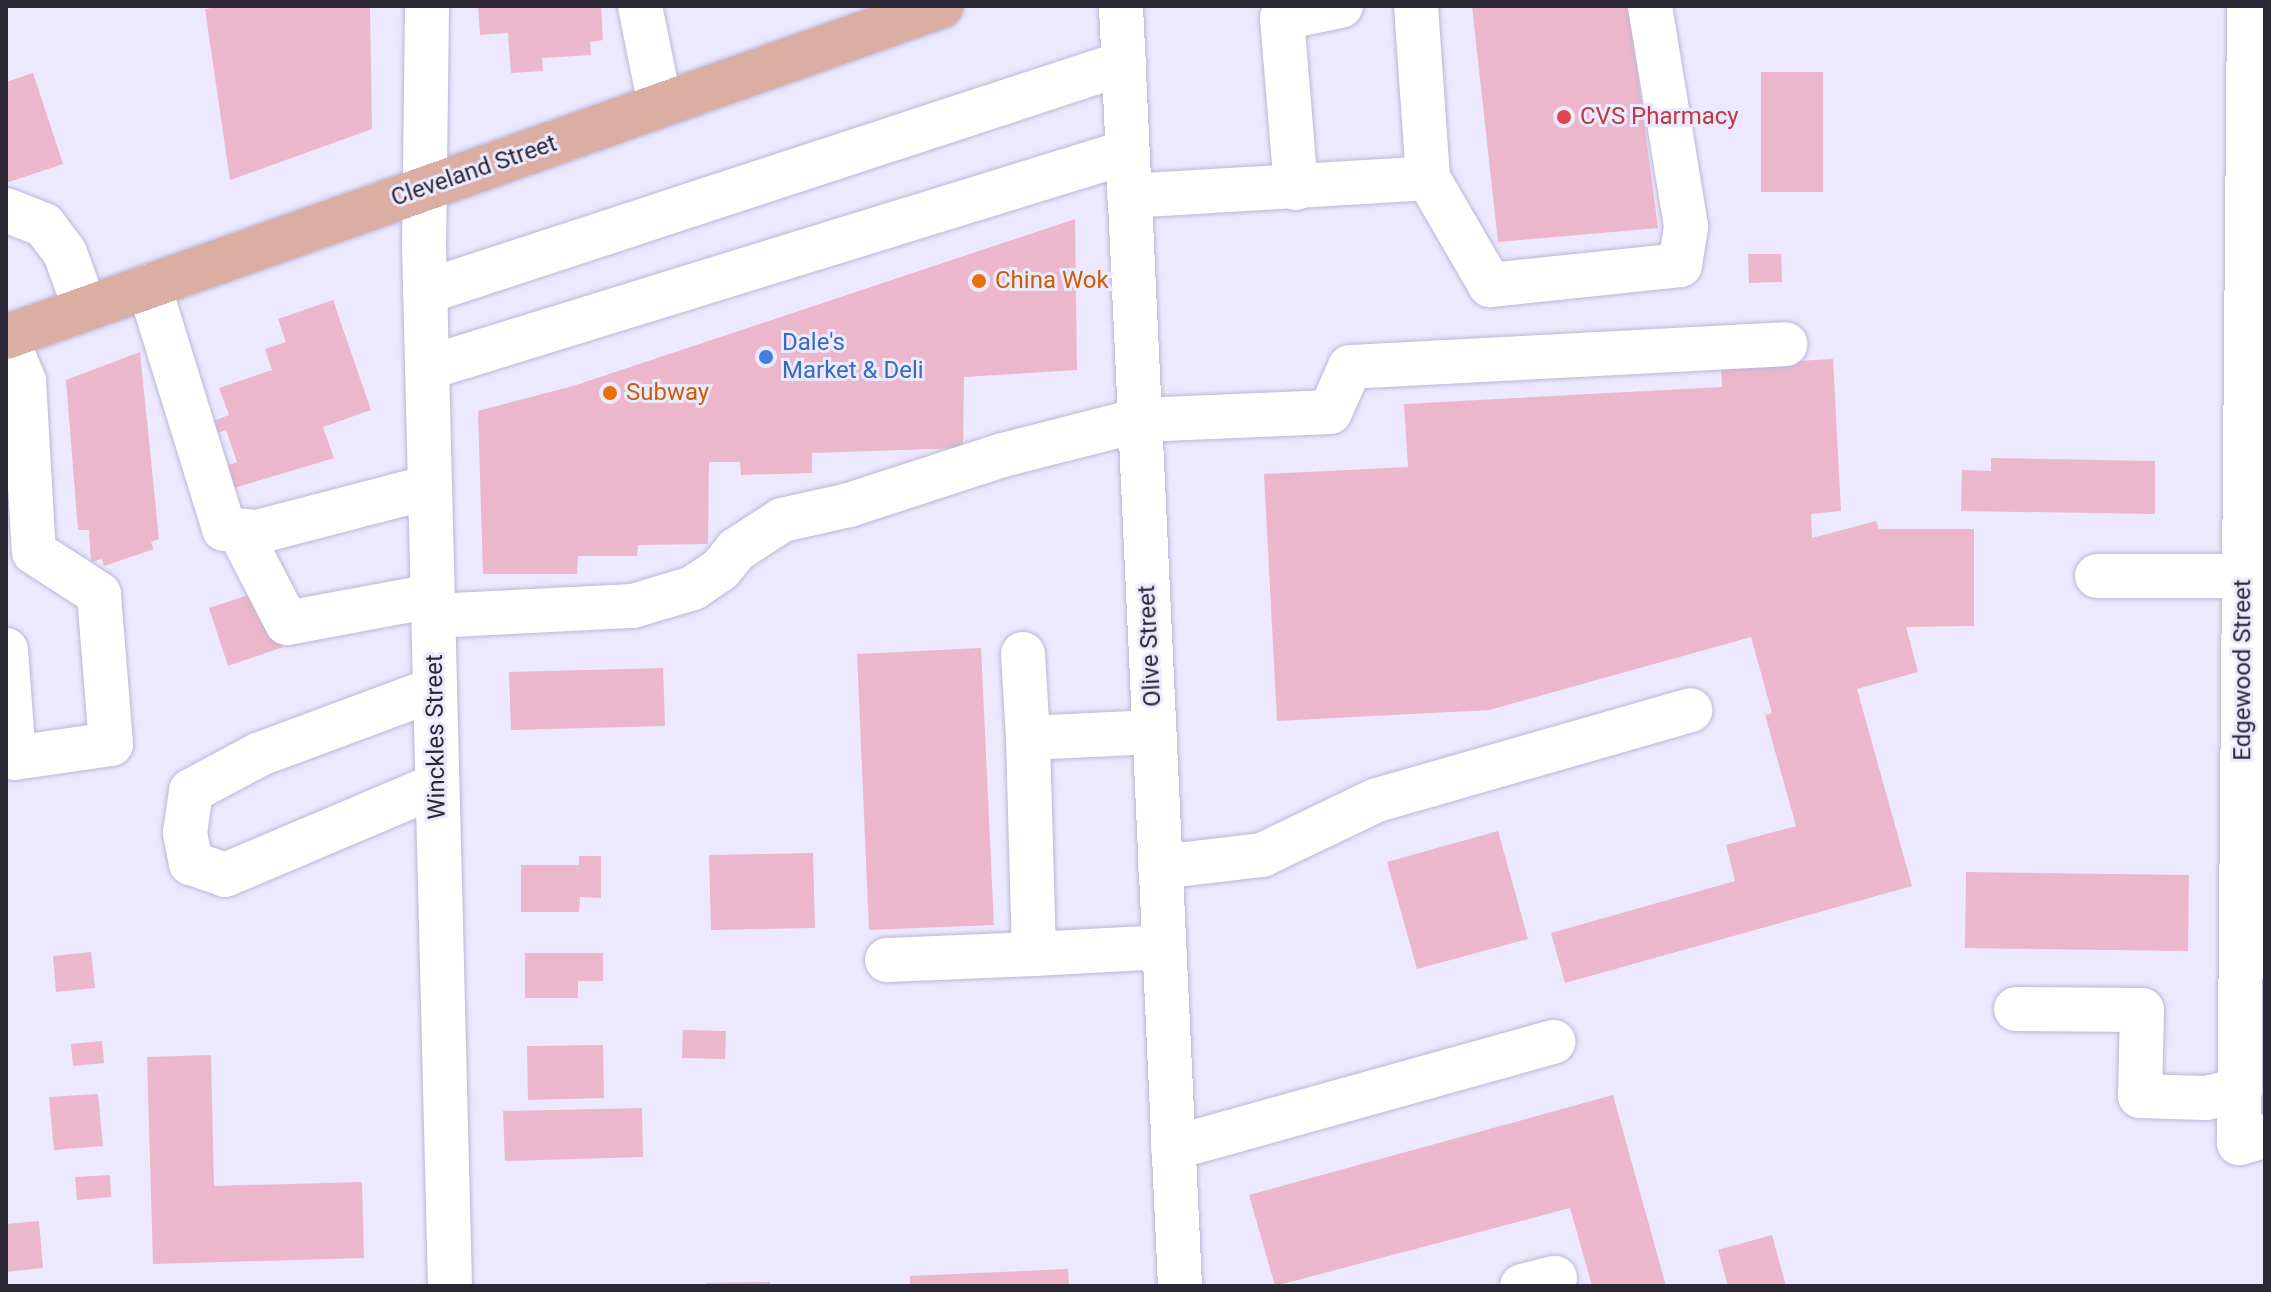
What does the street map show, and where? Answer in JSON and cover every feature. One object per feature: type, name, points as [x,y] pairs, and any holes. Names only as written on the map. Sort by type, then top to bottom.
[{"type":"main road","name":"Cleveland Street","points":[[6,337],[941,6]]},
{"type":"street","name":"Winckles Street","points":[[427,6],[425,292],[450,1286]]},
{"type":"street","points":[[640,6],[660,105]]},
{"type":"street","name":"Olive Street","points":[[1121,6],[1180,1286]]},
{"type":"street","points":[[1296,188],[1282,18],[1341,6]]},
{"type":"street","points":[[1416,6],[1428,178],[1490,285],[1680,265],[1686,226],[1650,6]]},
{"type":"street","name":"Edgewood Street","points":[[2249,6],[2240,1090],[2252,1139]]},
{"type":"street","points":[[425,292],[1124,63]]},
{"type":"street","points":[[427,368],[1127,152]]},
{"type":"street","points":[[1129,196],[1428,178]]},
{"type":"street","points":[[6,210],[44,225],[65,253],[85,308]]},
{"type":"street","points":[[149,286],[216,514],[224,529],[241,534],[430,487]]},
{"type":"street","points":[[6,337],[24,381],[20,560],[99,594],[111,744],[14,758],[6,650]]},
{"type":"street","points":[[241,534],[287,623],[433,606],[633,606],[693,588],[720,570],[736,550],[782,520],[1140,420],[1330,412],[1350,367],[1785,344]]},
{"type":"street","points":[[2097,576],[2244,576]]},
{"type":"street","points":[[1023,654],[1034,954]]},
{"type":"street","points":[[435,689],[258,755],[191,791],[185,833],[191,863],[225,875],[437,785]]},
{"type":"street","points":[[1160,867],[1262,855],[1377,800],[1690,710]]},
{"type":"street","points":[[1028,738],[1154,732]]},
{"type":"street","points":[[887,960],[1164,947]]},
{"type":"street","points":[[2016,1009],[2142,1010],[2140,1096],[2206,1098],[2240,1090]]},
{"type":"street","points":[[1173,1148],[1553,1042]]},
{"type":"building","points":[[225,6],[370,6],[372,129],[230,180],[205,9]]},
{"type":"building","points":[[478,6],[601,6],[603,40],[590,42],[591,55],[542,58],[543,71],[511,73],[508,33],[480,35]]},
{"type":"building","name":"CVS Pharmacy","points":[[1472,6],[1629,6],[1658,228],[1498,242]]},
{"type":"building","points":[[1761,72],[1823,72],[1823,192],[1761,192]]},
{"type":"building","points":[[33,73],[63,164],[6,183],[6,82]]},
{"type":"building","points":[[1075,219],[1077,370],[964,377],[963,448],[812,453],[812,473],[741,475],[740,462],[709,462],[708,544],[638,545],[637,556],[578,556],[577,574],[483,574],[478,411],[573,386]]},
{"type":"building","points":[[1748,254],[1781,254],[1782,282],[1749,283]]},
{"type":"building","points":[[333,300],[371,410],[323,427],[334,458],[231,489],[224,467],[237,462],[226,430],[209,436],[205,424],[229,415],[219,388],[272,370],[265,349],[286,342],[278,319]]},
{"type":"building","points":[[140,352],[159,539],[151,542],[154,549],[104,566],[102,559],[91,562],[89,530],[78,530],[66,380]]},
{"type":"building","points":[[1833,359],[1841,511],[1811,514],[1812,538],[1876,521],[1879,529],[1974,529],[1974,626],[1906,627],[1918,672],[1857,689],[1912,886],[1565,983],[1551,933],[1735,881],[1726,845],[1796,826],[1765,715],[1772,713],[1751,637],[1489,710],[1277,721],[1264,474],[1408,467],[1404,404],[1722,387],[1721,365]]},
{"type":"building","points":[[1991,458],[2155,461],[2155,514],[1961,511],[1962,470],[1991,471]]},
{"type":"building","points":[[264,590],[283,647],[228,666],[209,608]]},
{"type":"building","points":[[981,648],[994,925],[869,930],[857,654]]},
{"type":"building","points":[[663,668],[665,726],[511,730],[509,672]]},
{"type":"building","points":[[1498,831],[1528,939],[1417,969],[1387,862]]},
{"type":"building","points":[[813,853],[815,928],[711,930],[709,855]]},
{"type":"building","points":[[579,856],[601,856],[601,898],[580,897],[579,912],[521,912],[521,865],[579,865]]},
{"type":"building","points":[[1966,872],[2189,875],[2188,951],[1965,948]]},
{"type":"building","points":[[91,952],[95,988],[56,992],[53,956]]},
{"type":"building","points":[[525,953],[603,953],[603,981],[578,981],[578,998],[525,998]]},
{"type":"building","points":[[683,1030],[726,1031],[725,1059],[682,1058]]},
{"type":"building","points":[[102,1041],[104,1063],[73,1066],[71,1044]]},
{"type":"building","points":[[603,1045],[604,1098],[528,1100],[527,1046]]},
{"type":"building","points":[[211,1055],[214,1186],[362,1182],[364,1258],[153,1264],[147,1057]]},
{"type":"building","points":[[98,1094],[103,1146],[54,1150],[49,1097]]},
{"type":"building","points":[[1613,1095],[1666,1286],[1592,1286],[1570,1208],[1275,1286],[1249,1195]]},
{"type":"building","points":[[642,1108],[643,1157],[505,1161],[503,1111]]},
{"type":"building","points":[[110,1175],[111,1197],[77,1200],[75,1177]]},
{"type":"building","points":[[39,1221],[43,1268],[6,1272],[6,1224]]},
{"type":"building","points":[[1772,1235],[1786,1286],[1728,1286],[1718,1250]]},
{"type":"building","points":[[1068,1269],[1069,1286],[910,1286],[910,1276]]},
{"type":"building","points":[[770,1282],[770,1286],[706,1286],[706,1283]]},
{"type":"place","name":"CVS Pharmacy","points":[[1564,117]]},
{"type":"place","name":"China Wok","points":[[979,281]]},
{"type":"place","name":"Dale's Market & Deli","points":[[766,357]]},
{"type":"place","name":"Subway","points":[[610,393]]}]
